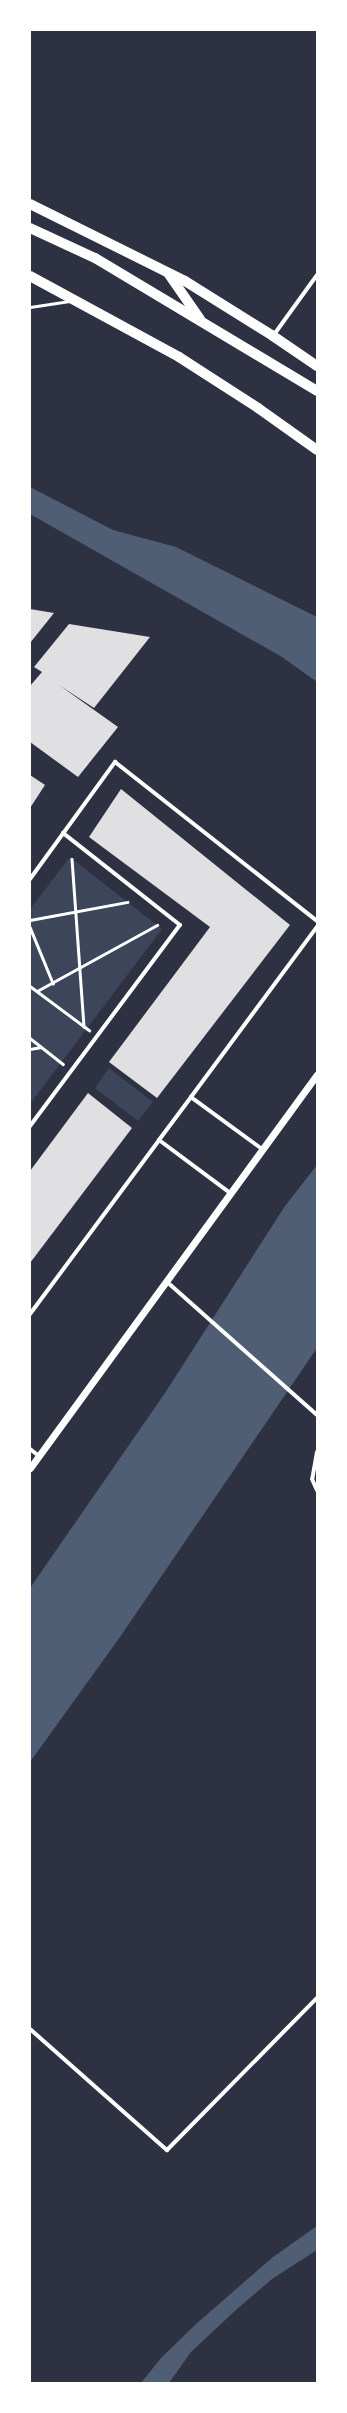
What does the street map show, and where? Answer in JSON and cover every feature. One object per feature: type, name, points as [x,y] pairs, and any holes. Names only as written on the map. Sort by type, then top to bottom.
[{"type":"main road","points":[[30,204],[167,272],[273,336],[317,366]]},
{"type":"main road","points":[[30,228],[95,258],[317,391]]},
{"type":"main road","points":[[167,272],[203,322]]},
{"type":"main road","points":[[30,276],[179,357],[258,408],[317,450]]},
{"type":"street","points":[[273,336],[317,275]]},
{"type":"street","points":[[30,879],[115,762],[317,921]]},
{"type":"street","points":[[30,1126],[180,925],[63,833]]},
{"type":"street","points":[[30,1314],[317,927]]},
{"type":"street","points":[[30,1468],[317,1075]]},
{"type":"street","points":[[191,1097],[262,1149]]},
{"type":"street","points":[[159,1140],[230,1193]]},
{"type":"street","points":[[166,1282],[317,1415]]},
{"type":"street","points":[[30,1449],[39,1456]]},
{"type":"street","points":[[317,1452],[312,1479],[317,1490]]},
{"type":"street","points":[[30,2029],[167,2150],[317,1998]]},
{"type":"lane","points":[[30,308],[76,300]]},
{"type":"path","points":[[72,859],[84,1026]]},
{"type":"path","points":[[30,920],[127,902]]},
{"type":"path","points":[[37,992],[157,925]]},
{"type":"path","points":[[30,927],[53,983]]},
{"type":"path","points":[[30,986],[97,1036]]},
{"type":"path","points":[[30,1038],[71,1071]]},
{"type":"path","points":[[30,1049],[42,1047]]},
{"type":"shaded area","points":[[30,487],[113,530],[176,547],[317,617],[317,682],[282,657],[30,514]]},
{"type":"shaded area","points":[[70,857],[162,929],[30,1104],[30,909]]},
{"type":"shaded area","points":[[109,1068],[153,1102],[138,1121],[95,1088]]},
{"type":"shaded area","points":[[317,1165],[317,1348],[120,1637],[30,1762],[30,1588],[165,1393],[285,1206]]},
{"type":"shaded area","points":[[317,2226],[317,2250],[272,2279],[237,2309],[191,2352],[169,2383],[141,2383],[161,2358],[196,2324],[273,2257]]},
{"type":"building","points":[[30,609],[54,613],[30,643]]},
{"type":"building","points":[[69,624],[150,637],[94,708],[59,685],[118,727],[78,777],[30,742],[30,686],[42,672],[34,667]]},
{"type":"building","points":[[30,775],[45,785],[30,808]]},
{"type":"building","points":[[121,789],[290,925],[157,1098],[109,1062],[210,927],[89,837]]},
{"type":"building","points":[[88,1093],[132,1128],[30,1263],[30,1171]]}]
